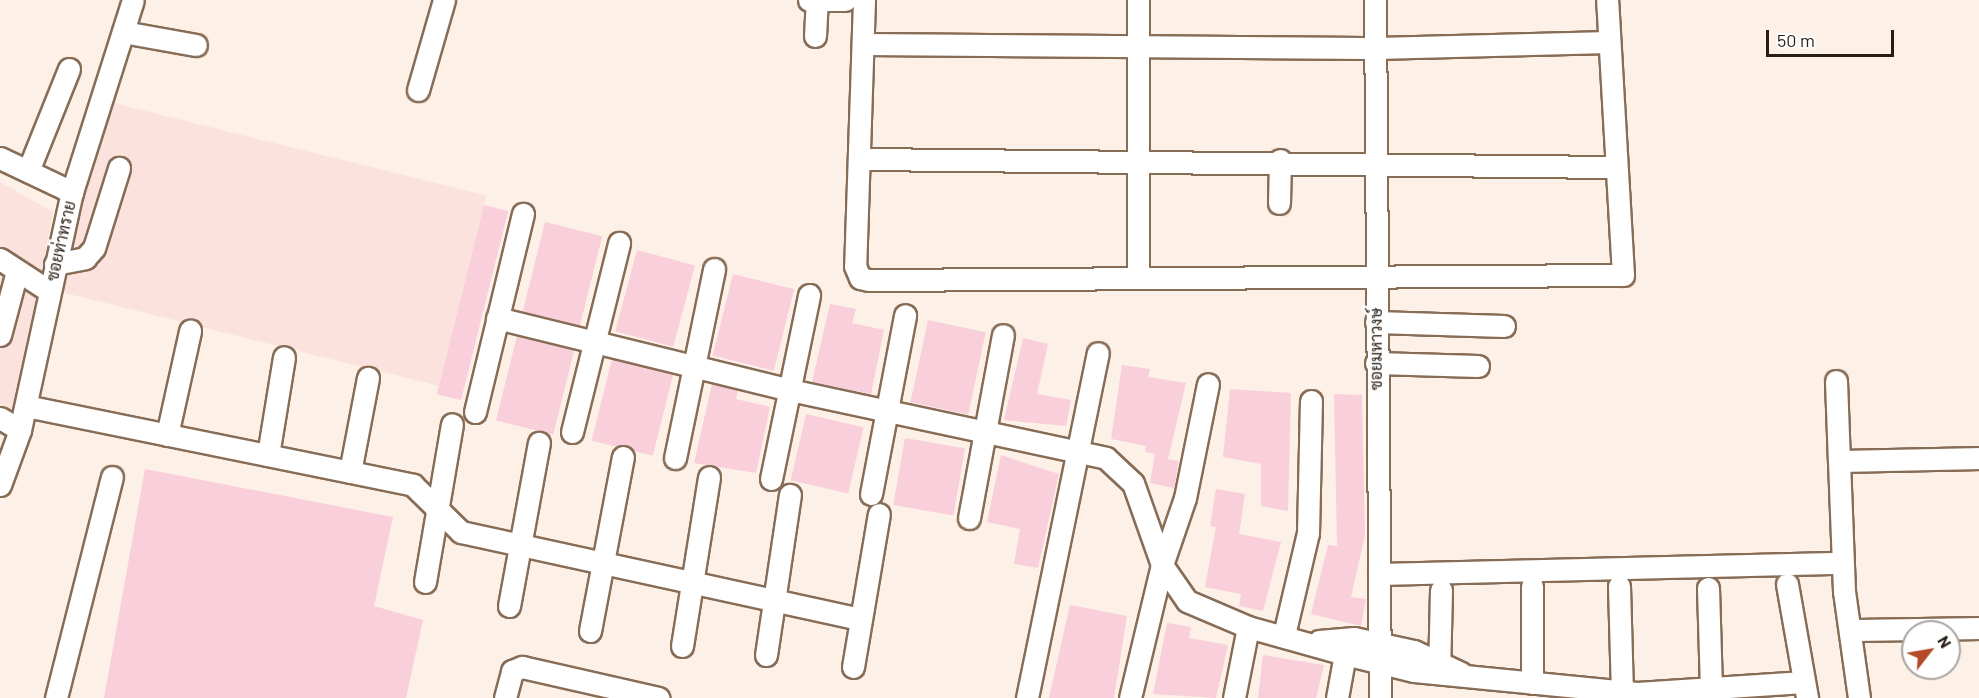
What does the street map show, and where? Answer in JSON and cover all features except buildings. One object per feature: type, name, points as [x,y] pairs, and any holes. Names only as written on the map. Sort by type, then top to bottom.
[{"type":"street","name":"ซอยท่าทราย","points":[[0,484],[20,430],[26,406],[72,192],[133,0]]},
{"type":"street","points":[[418,90],[444,0]]},
{"type":"street","points":[[864,0],[862,159],[855,266],[860,278],[1623,275],[1607,0]]},
{"type":"street","points":[[1138,0],[1138,277]]},
{"type":"street","name":"ซอยมหาวงษ์","points":[[1375,0],[1380,698]]},
{"type":"street","points":[[815,36],[813,1],[842,1]]},
{"type":"street","points":[[123,32],[196,45]]},
{"type":"street","points":[[864,44],[1138,48],[1376,48],[1609,42]]},
{"type":"street","points":[[28,171],[69,69]]},
{"type":"street","points":[[0,158],[72,192]]},
{"type":"street","points":[[862,159],[1377,161],[1616,167]]},
{"type":"street","points":[[1279,203],[1280,160]]},
{"type":"street","points":[[56,264],[85,258],[94,248],[119,168]]},
{"type":"street","points":[[475,412],[523,214]]},
{"type":"street","points":[[572,432],[619,243]]},
{"type":"street","points":[[0,335],[9,265],[49,291]]},
{"type":"street","points":[[675,458],[714,269]]},
{"type":"street","points":[[771,479],[809,295]]},
{"type":"street","points":[[871,494],[905,315]]},
{"type":"street","points":[[497,318],[693,363],[790,390],[1106,458],[1133,483],[1162,565],[1187,601],[1248,627],[1317,641],[1346,654],[1380,653],[1461,673],[1532,683],[1622,691],[1805,690],[1787,584]]},
{"type":"street","points":[[1376,322],[1504,326]]},
{"type":"street","points":[[167,435],[190,331]]},
{"type":"street","points":[[969,518],[1003,335]]},
{"type":"street","points":[[1027,698],[1098,353]]},
{"type":"street","points":[[268,455],[284,357]]},
{"type":"street","points":[[1376,363],[1478,366]]},
{"type":"street","points":[[350,472],[368,378]]},
{"type":"street","points":[[1836,381],[1842,563],[1859,698]]},
{"type":"street","points":[[1130,698],[1162,565],[1185,498],[1208,384]]},
{"type":"street","points":[[1284,635],[1308,533],[1311,401]]},
{"type":"street","points":[[26,406],[413,484],[461,532],[861,619]]},
{"type":"street","points":[[0,418],[20,430]]},
{"type":"street","points":[[425,582],[452,424]]},
{"type":"street","points":[[509,606],[539,443]]},
{"type":"street","points":[[590,631],[623,457]]},
{"type":"street","points":[[1839,461],[1979,458]]},
{"type":"street","points":[[56,698],[112,477]]},
{"type":"street","points":[[682,646],[709,477]]},
{"type":"street","points":[[766,656],[790,495]]},
{"type":"street","points":[[853,667],[879,514]]},
{"type":"street","points":[[1379,574],[1842,563]]},
{"type":"street","points":[[1532,586],[1532,683]]},
{"type":"street","points":[[1619,586],[1622,691]]},
{"type":"street","points":[[1708,588],[1723,691]]},
{"type":"street","points":[[1440,667],[1441,590]]},
{"type":"street","points":[[1234,698],[1248,627]]},
{"type":"street","points":[[1850,630],[1979,628]]},
{"type":"street","points":[[1317,641],[1354,638],[1380,653]]},
{"type":"street","points":[[1337,698],[1346,654]]},
{"type":"street","points":[[505,698],[516,668],[590,690],[658,698]]},
{"type":"shaded area","points":[[102,100],[486,196],[439,386],[55,290]]},
{"type":"shaded area","points":[[0,182],[53,212],[19,394],[0,433]]}]
